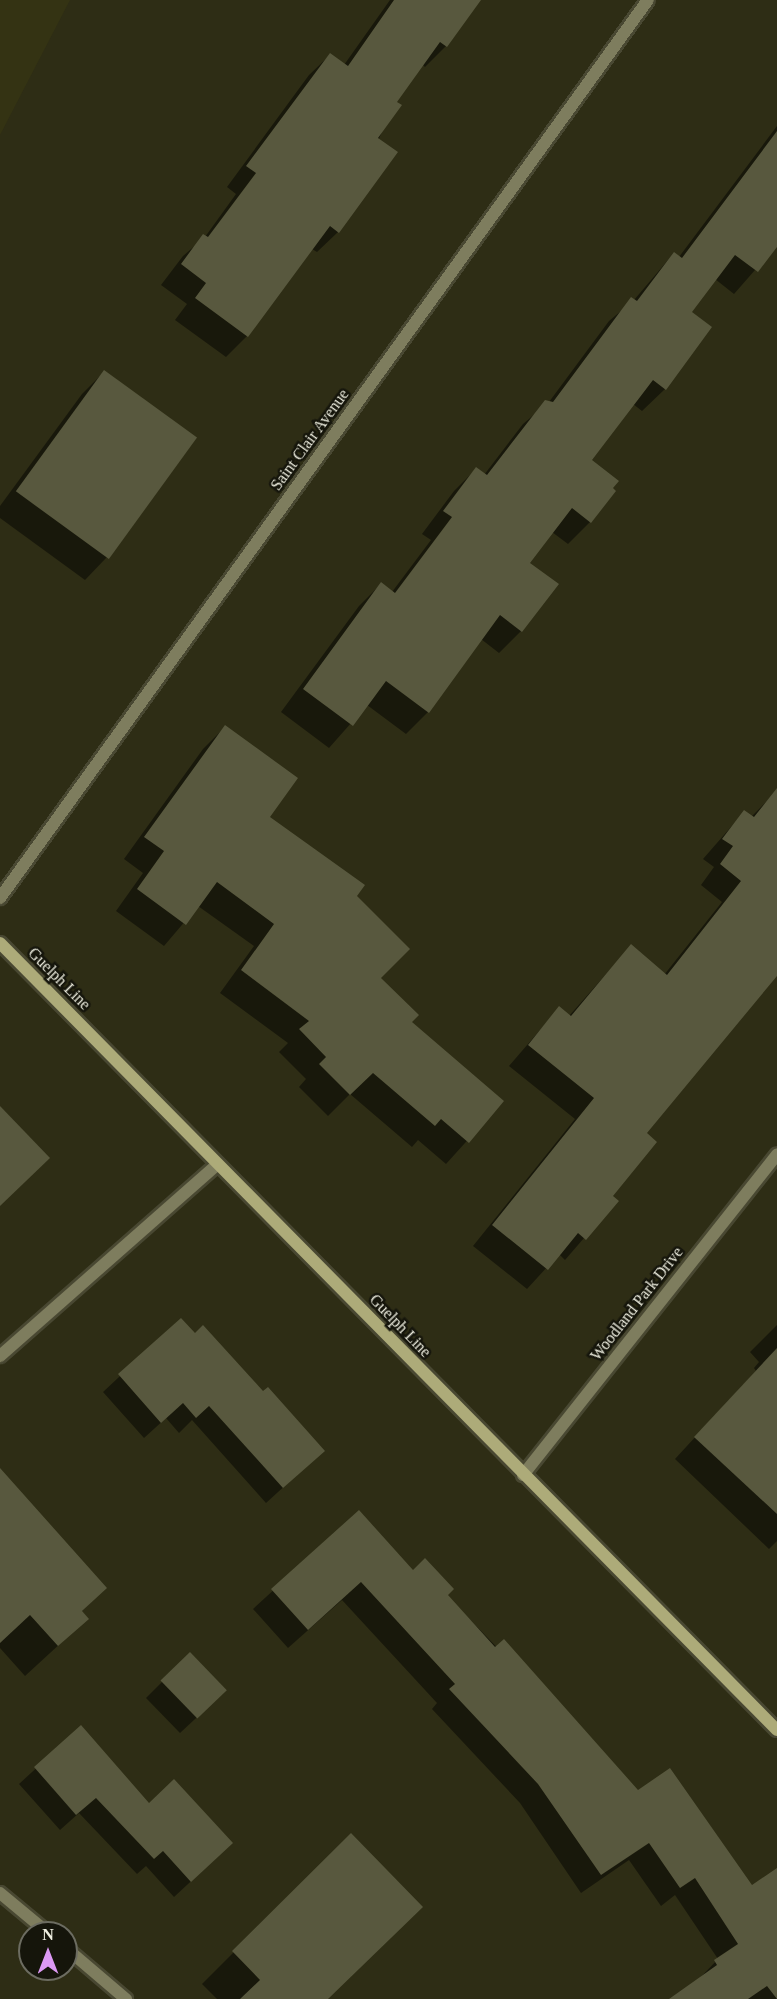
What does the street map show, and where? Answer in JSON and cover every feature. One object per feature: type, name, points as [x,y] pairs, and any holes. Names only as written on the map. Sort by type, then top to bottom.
[{"type":"main road","name":"Guelph Line","points":[[0,943],[777,1730]]},
{"type":"street","name":"Saint Clair Avenue","points":[[0,898],[648,0]]},
{"type":"street","name":"Woodland Park Drive","points":[[523,1475],[777,1155]]},
{"type":"street","points":[[0,1356],[218,1164]]},
{"type":"street","points":[[0,1893],[34,1921]]},
{"type":"street","points":[[78,1958],[126,1999]]},
{"type":"shaded area","points":[[0,0],[70,0],[0,135]]},
{"type":"building","points":[[394,0],[481,0],[447,47],[440,42],[397,102],[402,105],[378,138],[398,152],[339,233],[330,226],[248,337],[195,298],[206,283],[181,264],[203,234],[208,237],[256,173],[246,166],[330,53],[348,66]]},
{"type":"building","points":[[777,131],[777,247],[758,272],[735,255],[692,312],[712,327],[666,390],[653,380],[592,460],[619,481],[613,488],[616,491],[591,523],[572,508],[530,563],[559,584],[522,632],[500,615],[429,713],[386,681],[353,726],[303,689],[381,582],[395,593],[452,517],[443,511],[476,467],[487,475],[545,400],[553,402],[631,297],[637,301],[674,252],[682,258]]},
{"type":"building","points":[[104,370],[197,438],[109,559],[16,491]]},
{"type":"building","points":[[225,725],[298,778],[270,817],[365,885],[357,896],[410,949],[381,978],[419,1015],[412,1022],[504,1101],[469,1143],[441,1119],[435,1126],[373,1073],[350,1095],[319,1064],[326,1057],[299,1029],[309,1021],[241,970],[274,924],[217,882],[186,925],[137,889],[164,851],[144,837]]},
{"type":"building","points":[[777,788],[777,976],[647,1133],[657,1142],[613,1196],[619,1201],[586,1240],[578,1233],[548,1270],[492,1225],[594,1098],[528,1045],[559,1006],[571,1016],[631,944],[667,975],[741,881],[720,864],[733,846],[722,839],[744,810],[754,817]]},
{"type":"building","points":[[0,1106],[50,1158],[0,1206]]},
{"type":"building","points":[[181,1318],[195,1333],[203,1325],[263,1391],[268,1387],[325,1451],[283,1488],[209,1406],[196,1418],[183,1403],[161,1423],[118,1374]]},
{"type":"building","points":[[777,1348],[777,1514],[694,1437]]},
{"type":"building","points":[[0,1468],[107,1588],[82,1611],[89,1619],[58,1646],[30,1615],[0,1643]]},
{"type":"building","points":[[359,1510],[413,1570],[425,1558],[454,1589],[448,1595],[495,1647],[504,1639],[638,1790],[670,1768],[752,1885],[777,1868],[777,1999],[767,1986],[748,1999],[669,1999],[717,1965],[714,1960],[738,1944],[695,1878],[680,1888],[649,1843],[601,1875],[538,1784],[449,1689],[455,1684],[361,1582],[308,1630],[271,1589]]},
{"type":"building","points":[[190,1652],[227,1690],[197,1719],[161,1680]]},
{"type":"building","points":[[81,1725],[149,1803],[174,1779],[233,1843],[191,1882],[163,1851],[154,1859],[96,1798],[76,1815],[34,1767]]},
{"type":"building","points":[[351,1833],[423,1907],[328,1999],[240,1999],[260,1980],[232,1951]]}]
